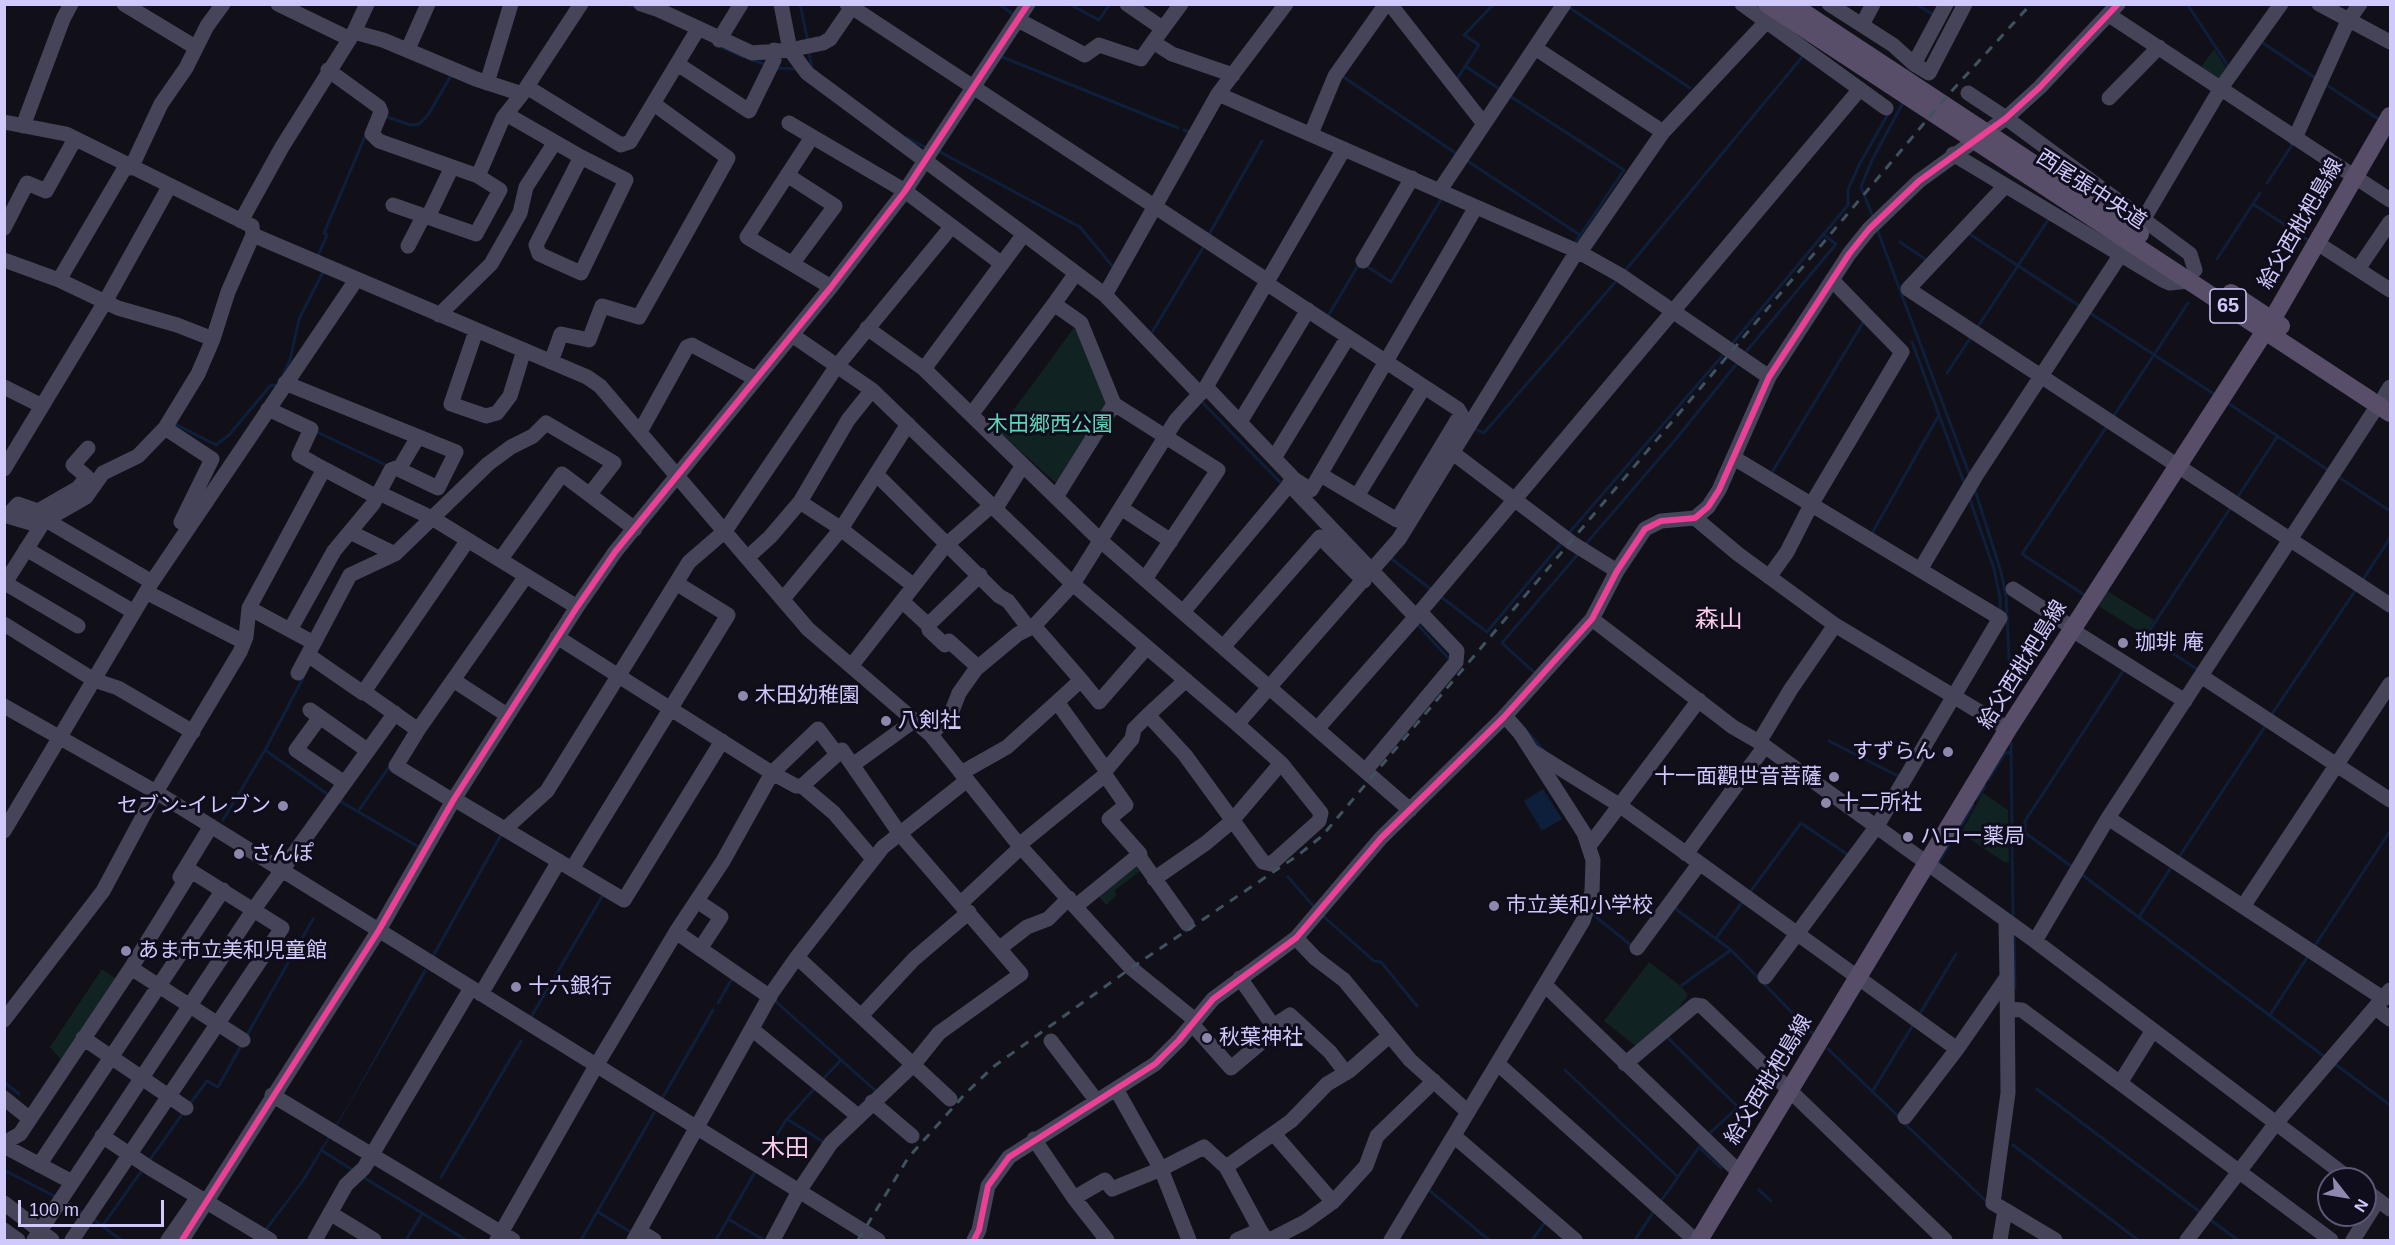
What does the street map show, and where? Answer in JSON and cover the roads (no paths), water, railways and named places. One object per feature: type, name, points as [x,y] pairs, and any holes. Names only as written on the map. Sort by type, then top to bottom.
[{"type":"main road","name":"西尾張中央道","points":[[1767,13],[1792,10],[2069,195],[2387,400]]},
{"type":"main road","name":"給父西枇杷島線","points":[[1697,1240],[1740,1173],[2008,729],[2268,325],[2391,116]]},
{"type":"street","points":[[23,126],[63,19],[71,4]]},
{"type":"street","points":[[124,4],[195,47]]},
{"type":"street","points":[[59,280],[129,167],[160,104],[186,68],[195,47],[223,4]]},
{"type":"street","points":[[278,4],[351,35],[408,49],[487,83],[525,91],[621,145],[630,142],[679,65],[698,29]]},
{"type":"street","points":[[241,221],[367,4]]},
{"type":"street","points":[[408,49],[428,4]]},
{"type":"street","points":[[487,83],[511,4]]},
{"type":"street","points":[[641,4],[661,7],[719,40],[752,53],[790,50],[823,43],[830,39],[851,6],[1458,409],[1461,414],[1448,448],[1399,538],[1237,724]]},
{"type":"street","points":[[719,40],[741,4]]},
{"type":"street","points":[[781,4],[790,50],[807,73],[1105,295],[1274,458],[1368,576]]},
{"type":"street","points":[[182,1240],[272,1095],[379,930],[454,800],[577,607],[635,528],[831,287],[905,191],[1028,4]]},
{"type":"street","points":[[1127,4],[1162,28]]},
{"type":"street","points":[[1018,20],[1086,55],[1099,45],[1142,59],[1181,4]]},
{"type":"street","points":[[1105,295],[1218,94],[1286,4]]},
{"type":"street","points":[[1311,134],[1335,76],[1388,4],[1484,124]]},
{"type":"street","points":[[1440,190],[1564,4]]},
{"type":"street","points":[[1742,4],[1767,13],[1886,108]]},
{"type":"street","points":[[1829,4],[1929,73],[1965,4]]},
{"type":"street","points":[[1862,25],[1873,4]]},
{"type":"street","points":[[1919,67],[1946,4]]},
{"type":"street","points":[[2143,220],[2221,88],[2281,4]]},
{"type":"street","points":[[2319,4],[2391,42]]},
{"type":"street","points":[[2295,138],[2348,21],[2360,4]]},
{"type":"street","points":[[478,176],[506,114],[525,91],[576,6]]},
{"type":"street","points":[[974,1240],[979,1230],[988,1186],[1009,1157],[1155,1064],[1213,999],[1296,938],[1316,918],[1356,866],[1505,716],[1592,619],[1617,571],[1645,529],[1661,521],[1695,518],[1708,507],[1719,490],[1769,377],[1832,280],[1869,229],[1953,154],[2006,118],[2040,87],[2114,10],[2159,47],[2391,201]]},
{"type":"street","points":[[1321,475],[1397,520],[1448,448],[1578,251],[1663,132],[1767,13]]},
{"type":"street","points":[[1153,42],[1172,54],[1233,75]]},
{"type":"street","points":[[2109,98],[2159,47]]},
{"type":"street","points":[[1535,48],[1663,132]]},
{"type":"street","points":[[679,65],[749,111],[774,60],[774,50]]},
{"type":"street","points":[[1317,729],[1418,614],[1672,310],[1902,53]]},
{"type":"street","points":[[328,70],[379,107],[381,112],[372,134],[375,138],[478,176],[500,190],[476,234],[393,205]]},
{"type":"street","points":[[1953,154],[2170,284],[2192,275],[2190,254],[2062,158],[1968,93]]},
{"type":"street","points":[[1218,94],[1578,251],[1672,310],[1769,377]]},
{"type":"street","points":[[551,362],[561,334],[589,340],[602,306],[639,317],[728,158],[654,104]]},
{"type":"street","points":[[506,114],[626,180],[581,273],[539,254],[536,244],[581,157]]},
{"type":"street","points":[[4,122],[66,134],[169,187],[252,226],[253,235],[228,292],[213,339],[198,374],[165,428],[138,456],[103,473],[86,497],[43,523],[5,584],[78,626]]},
{"type":"street","points":[[789,123],[905,191],[1002,264]]},
{"type":"street","points":[[812,136],[747,237],[831,287]]},
{"type":"street","points":[[4,228],[27,183],[46,191],[75,139]]},
{"type":"street","points":[[440,315],[491,264],[520,213],[526,187],[555,142]]},
{"type":"street","points":[[931,735],[952,711],[958,693],[978,667],[1031,627],[1073,584],[1165,436],[1176,420],[1203,391],[1344,149]]},
{"type":"street","points":[[2033,202],[2062,158]]},
{"type":"street","points":[[408,246],[452,167]]},
{"type":"street","points":[[787,175],[835,206],[792,264]]},
{"type":"street","points":[[1363,261],[1412,178]]},
{"type":"street","points":[[2006,186],[1908,289],[2391,605]]},
{"type":"street","points":[[4,469],[105,302],[169,187]]},
{"type":"street","points":[[1291,481],[1311,490],[1476,207]]},
{"type":"street","points":[[2358,269],[2391,222]]},
{"type":"street","points":[[505,829],[547,790],[689,562],[725,531],[837,366],[952,226]]},
{"type":"street","points":[[924,369],[1024,234]]},
{"type":"street","points":[[253,235],[524,350],[600,386],[808,629],[852,664],[931,735],[1020,846],[1131,968],[1194,1022],[1231,1068],[1276,1030],[1240,978]]},
{"type":"street","points":[[2317,243],[2391,290]]},
{"type":"street","points":[[1920,570],[1973,481],[2121,254]]},
{"type":"street","points":[[4,260],[59,280],[105,302],[213,339]]},
{"type":"street","points":[[971,415],[1076,273]]},
{"type":"street","points":[[4,831],[186,529],[356,280]]},
{"type":"street","points":[[1769,577],[1787,552],[1811,505],[1902,352],[1832,280]]},
{"type":"street","points":[[1054,303],[1081,323],[1114,404],[1218,470],[1145,579]]},
{"type":"street","points":[[1240,423],[1308,310]]},
{"type":"street","points":[[867,328],[924,369],[1101,541],[1410,810]]},
{"type":"street","points":[[476,331],[451,404],[486,416],[497,412],[510,396],[524,350]]},
{"type":"street","points":[[792,335],[872,390],[1073,584],[1281,763],[1321,813],[1318,820],[1270,864],[1263,862],[1231,822],[1185,755],[1148,715]]},
{"type":"street","points":[[1274,458],[1348,337]]},
{"type":"street","points":[[640,430],[687,347],[692,345],[756,380]]},
{"type":"street","points":[[285,383],[456,452],[438,488],[399,470],[391,470],[378,495],[334,551],[290,630]]},
{"type":"street","points":[[4,387],[42,406]]},
{"type":"street","points":[[1357,496],[1424,387]]},
{"type":"street","points":[[747,558],[770,537],[800,502],[848,420],[872,390]]},
{"type":"street","points":[[2035,941],[2108,818],[2290,540],[2387,400]]},
{"type":"street","points":[[1056,497],[1114,404]]},
{"type":"street","points":[[268,409],[311,429],[299,455],[378,495],[432,518],[577,607]]},
{"type":"street","points":[[298,674],[350,575],[395,554],[488,464],[511,447],[533,436],[546,423],[614,463],[590,494]]},
{"type":"street","points":[[783,599],[841,529],[908,424]]},
{"type":"street","points":[[165,428],[212,459],[181,524],[186,529]]},
{"type":"street","points":[[399,470],[418,437]]},
{"type":"street","points":[[88,448],[73,465],[87,477],[78,488],[38,511],[18,504],[11,516],[43,523],[244,642]]},
{"type":"street","points":[[1448,448],[1572,543],[1617,571]]},
{"type":"street","points":[[1734,458],[2000,618],[1877,826],[1765,977]]},
{"type":"street","points":[[852,664],[948,544],[994,506],[1023,465]]},
{"type":"street","points":[[4,1020],[103,891],[156,792],[244,642],[249,608],[324,469]]},
{"type":"street","points":[[501,560],[562,474],[635,528]]},
{"type":"street","points":[[876,474],[999,596],[1008,601],[1100,702],[1147,647]]},
{"type":"street","points":[[1184,612],[1291,481]]},
{"type":"street","points":[[800,502],[841,529],[914,586]]},
{"type":"street","points":[[1121,508],[1170,541]]},
{"type":"street","points":[[1695,518],[1769,577],[1835,625],[2008,729]]},
{"type":"street","points":[[350,532],[395,554]]},
{"type":"street","points":[[1223,647],[1320,537],[1418,614],[1457,651],[1456,662],[1365,771]]},
{"type":"street","points":[[364,692],[468,540]]},
{"type":"street","points":[[26,549],[134,612]]},
{"type":"street","points":[[928,624],[980,575]]},
{"type":"street","points":[[526,576],[418,729],[396,766],[624,900],[722,741]]},
{"type":"street","points":[[315,1240],[346,1185],[364,1168],[476,991],[565,865],[670,709],[728,615],[676,583]]},
{"type":"street","points":[[2013,589],[2185,701]]},
{"type":"street","points":[[902,601],[928,624],[929,630],[945,645],[950,641],[978,667]]},
{"type":"street","points":[[249,608],[290,630],[364,692],[418,729]]},
{"type":"street","points":[[1592,619],[1733,727],[1762,744],[1877,826],[1926,865],[2035,941],[2334,1167]]},
{"type":"street","points":[[4,624],[94,680],[117,688],[193,732]]},
{"type":"street","points":[[1686,854],[1762,744],[1791,689],[1835,625]]},
{"type":"street","points":[[557,638],[772,773],[796,786],[801,786],[834,813],[873,859]]},
{"type":"street","points":[[2201,676],[2391,800]]},
{"type":"street","points":[[453,680],[507,715]]},
{"type":"street","points":[[654,1240],[636,1236],[770,997],[797,957],[873,859],[964,777],[1007,747],[1081,680]]},
{"type":"street","points":[[861,1016],[1020,846],[1106,773],[1132,739],[1134,729],[1185,680]]},
{"type":"street","points":[[2244,905],[2391,684]]},
{"type":"street","points":[[1589,846],[1698,700]]},
{"type":"street","points":[[1057,702],[1126,805],[1109,819],[1140,851],[1138,855],[1187,924]]},
{"type":"street","points":[[4,706],[156,792],[697,1127],[800,1191],[854,1234],[878,1240]]},
{"type":"street","points":[[343,782],[296,750],[315,713],[367,750]]},
{"type":"street","points":[[4,1203],[42,1238],[72,1182],[141,1077],[254,909],[284,871],[343,782],[395,713]]},
{"type":"street","points":[[1391,1240],[1545,985],[1589,906],[1593,876],[1589,846],[1578,821],[1532,751],[1505,716]]},
{"type":"street","points":[[854,764],[915,720]]},
{"type":"street","points":[[272,1095],[504,1238],[596,1066],[676,932],[723,861],[772,773],[818,729],[837,754]]},
{"type":"street","points":[[773,1240],[800,1191],[831,1143],[914,1064],[939,1033],[1021,974],[900,834],[854,764],[842,750],[801,786]]},
{"type":"street","points":[[1532,751],[1619,805],[1796,935],[1957,1049]]},
{"type":"street","points":[[1154,879],[1206,843],[1231,822],[1281,763]]},
{"type":"street","points":[[2108,818],[2244,905],[2383,999],[2391,1018]]},
{"type":"street","points":[[146,926],[211,826]]},
{"type":"street","points":[[1000,948],[1027,927],[1048,919],[1138,855]]},
{"type":"street","points":[[1637,948],[1699,864]]},
{"type":"street","points":[[72,1182],[4,1145],[20,1134],[132,968],[191,871],[282,928],[72,1240]]},
{"type":"street","points":[[39,1165],[223,890]]},
{"type":"street","points":[[696,901],[721,917],[700,949]]},
{"type":"street","points":[[2000,1240],[2013,1009],[2007,977],[2011,925]]},
{"type":"street","points":[[676,932],[770,997]]},
{"type":"street","points":[[1296,938],[1315,958],[1344,980],[1389,1036],[1468,1112]]},
{"type":"street","points":[[797,957],[950,1099]]},
{"type":"street","points":[[132,968],[243,1040]]},
{"type":"street","points":[[1905,1117],[1957,1049],[2007,977]]},
{"type":"street","points":[[1545,985],[1740,1173]]},
{"type":"street","points":[[2187,1240],[2276,1123],[2383,999]]},
{"type":"street","points":[[1625,1064],[1695,1005],[1702,1006],[1940,1239]]},
{"type":"street","points":[[2013,1009],[2120,1083],[2331,1240]]},
{"type":"street","points":[[1273,1026],[1290,1014],[1330,1052],[1346,1073]]},
{"type":"street","points":[[753,1030],[858,1116]]},
{"type":"street","points":[[2120,1083],[2153,1030]]},
{"type":"street","points":[[1226,1167],[1274,1134],[1309,1106],[1327,1084],[1346,1073],[1389,1036]]},
{"type":"street","points":[[83,1038],[186,1108]]},
{"type":"street","points":[[1051,1041],[1096,1100]]},
{"type":"street","points":[[1498,1064],[1697,1240]]},
{"type":"street","points":[[1238,1240],[1265,1237],[1305,1222],[1333,1202],[1366,1166],[1377,1136],[1434,1081]]},
{"type":"street","points":[[1116,1089],[1161,1169],[1189,1240]]},
{"type":"street","points":[[4,1098],[30,1119]]},
{"type":"street","points":[[872,1102],[912,1136]]},
{"type":"street","points":[[1274,1134],[1333,1202]]},
{"type":"street","points":[[102,1136],[265,1237]]},
{"type":"street","points":[[1454,1136],[1575,1240]]},
{"type":"street","points":[[1034,1139],[1074,1198],[1107,1240]]},
{"type":"street","points":[[1074,1198],[1105,1180],[1112,1189],[1161,1169],[1203,1147],[1226,1167]]},
{"type":"street","points":[[1226,1167],[1224,1168],[1265,1237]]},
{"type":"street","points":[[168,1240],[206,1201]]},
{"type":"street","points":[[193,1240],[206,1201]]},
{"type":"street","points":[[2353,1240],[2387,1205]]},
{"type":"street","points":[[2001,1208],[2055,1240]]},
{"type":"street","points":[[330,1213],[374,1240]]},
{"type":"street","points":[[4,1230],[18,1240]]},
{"type":"water","points":[[1543,789],[1562,819],[1542,831],[1524,801]]},
{"type":"water","points":[[424,969],[427,971],[307,1177],[260,1240],[256,1240],[299,1184],[350,1102]]},
{"type":"waterway","points":[[627,4],[636,7]]},
{"type":"waterway","points":[[800,4],[808,42]]},
{"type":"waterway","points":[[999,4],[1014,15]]},
{"type":"waterway","points":[[1069,4],[1099,20],[1110,4]]},
{"type":"waterway","points":[[1457,79],[1479,45],[1464,35],[1494,4]]},
{"type":"waterway","points":[[1916,4],[1934,15]]},
{"type":"waterway","points":[[2187,4],[2229,67]]},
{"type":"waterway","points":[[1567,6],[1690,88]]},
{"type":"waterway","points":[[2260,41],[2317,79]]},
{"type":"waterway","points":[[719,46],[743,57]]},
{"type":"waterway","points":[[809,52],[812,69]]},
{"type":"waterway","points":[[1000,56],[1178,128]]},
{"type":"waterway","points":[[1624,272],[1803,56]]},
{"type":"waterway","points":[[752,60],[765,64]]},
{"type":"waterway","points":[[1465,66],[1501,90]]},
{"type":"waterway","points":[[775,68],[797,69]]},
{"type":"waterway","points":[[385,116],[410,125],[419,124],[428,115],[452,74]]},
{"type":"waterway","points":[[1342,76],[1457,154]]},
{"type":"waterway","points":[[2325,84],[2377,118]]},
{"type":"waterway","points":[[1510,96],[1624,170],[1575,243]]},
{"type":"waterway","points":[[1873,217],[1861,187],[1872,160],[1904,101]]},
{"type":"waterway","points":[[1731,345],[1848,205],[1848,190],[1859,165],[1888,114]]},
{"type":"waterway","points":[[1184,130],[1191,133]]},
{"type":"waterway","points":[[317,258],[327,235],[324,233],[366,134]]},
{"type":"waterway","points":[[907,138],[927,148]]},
{"type":"waterway","points":[[1208,236],[1262,141]]},
{"type":"waterway","points":[[2267,183],[2294,142]]},
{"type":"waterway","points":[[940,152],[1080,227],[1114,268]]},
{"type":"waterway","points":[[1466,160],[1580,235]]},
{"type":"waterway","points":[[2217,259],[2260,193]]},
{"type":"waterway","points":[[1365,265],[1391,282],[1442,198]]},
{"type":"waterway","points":[[2253,204],[2308,240]]},
{"type":"waterway","points":[[1977,328],[2048,220]]},
{"type":"waterway","points":[[1877,229],[1970,476]]},
{"type":"waterway","points":[[1968,233],[2081,307]]},
{"type":"waterway","points":[[1745,353],[1836,244],[1823,234]]},
{"type":"waterway","points":[[1900,242],[1928,261]]},
{"type":"waterway","points":[[1151,334],[1204,246]]},
{"type":"waterway","points":[[1328,316],[1359,264]]},
{"type":"waterway","points":[[282,377],[290,360],[299,319],[323,272]]},
{"type":"waterway","points":[[1475,429],[1484,433],[1618,279]]},
{"type":"waterway","points":[[2113,417],[2188,303]]},
{"type":"waterway","points":[[2090,313],[2214,394]]},
{"type":"waterway","points":[[1771,474],[1864,321]]},
{"type":"waterway","points":[[1947,373],[1971,337]]},
{"type":"waterway","points":[[1912,342],[1965,485]]},
{"type":"waterway","points":[[1568,534],[1724,354]]},
{"type":"waterway","points":[[1585,545],[1676,439],[1738,362]]},
{"type":"waterway","points":[[173,423],[216,445],[229,435],[270,386],[277,385]]},
{"type":"waterway","points":[[1201,401],[1281,483]]},
{"type":"waterway","points":[[2228,403],[2328,470]]},
{"type":"waterway","points":[[1871,535],[1939,415]]},
{"type":"waterway","points":[[2083,594],[2022,554],[2107,426]]},
{"type":"waterway","points":[[315,431],[388,466]]},
{"type":"waterway","points":[[2237,498],[2277,437]]},
{"type":"waterway","points":[[2337,476],[2390,511]]},
{"type":"waterway","points":[[1975,490],[2001,572],[2006,596],[2011,701]]},
{"type":"waterway","points":[[1969,497],[1994,569],[2000,597],[2000,611]]},
{"type":"waterway","points":[[2200,671],[2146,636],[2231,507]]},
{"type":"waterway","points":[[2362,581],[2390,538]]},
{"type":"waterway","points":[[1440,596],[1487,632],[1563,541]]},
{"type":"waterway","points":[[1536,674],[1502,643],[1578,554]]},
{"type":"waterway","points":[[1389,557],[1432,590]]},
{"type":"waterway","points":[[2270,717],[2357,588]]},
{"type":"waterway","points":[[1417,624],[1450,660]]},
{"type":"waterway","points":[[2025,832],[2025,821],[2125,668]]},
{"type":"waterway","points":[[223,820],[265,750],[303,678]]},
{"type":"waterway","points":[[2179,857],[2266,725]]},
{"type":"waterway","points":[[1527,731],[1544,751]]},
{"type":"waterway","points":[[1829,741],[1900,777]]},
{"type":"waterway","points":[[2011,743],[2013,919]]},
{"type":"waterway","points":[[265,750],[330,796]]},
{"type":"waterway","points":[[1988,780],[2005,753],[2011,752]]},
{"type":"waterway","points":[[359,810],[389,767]]},
{"type":"waterway","points":[[1977,799],[1985,786]]},
{"type":"waterway","points":[[338,800],[417,846]]},
{"type":"waterway","points":[[1960,828],[1973,805]]},
{"type":"waterway","points":[[1750,892],[1801,823],[1848,855]]},
{"type":"waterway","points":[[2314,947],[2390,831]]},
{"type":"waterway","points":[[2024,832],[2071,866]]},
{"type":"waterway","points":[[1939,862],[1956,833]]},
{"type":"waterway","points":[[433,956],[501,835]]},
{"type":"waterway","points":[[2139,917],[2172,866]]},
{"type":"waterway","points":[[2081,874],[2325,1057]]},
{"type":"waterway","points":[[1288,877],[1316,909]]},
{"type":"waterway","points":[[531,1017],[603,895]]},
{"type":"waterway","points":[[1717,937],[1743,901]]},
{"type":"waterway","points":[[1673,907],[1731,950],[1813,1034]]},
{"type":"waterway","points":[[1591,913],[1632,946]]},
{"type":"waterway","points":[[1323,916],[1374,961],[1381,962],[1417,1006]]},
{"type":"waterway","points":[[247,1035],[313,919]]},
{"type":"waterway","points":[[2014,932],[2015,988]]},
{"type":"waterway","points":[[1682,985],[1731,950]]},
{"type":"waterway","points":[[1919,1015],[1956,954]]},
{"type":"waterway","points":[[2270,1015],[2308,956]]},
{"type":"waterway","points":[[718,1003],[733,977]]},
{"type":"waterway","points":[[774,1000],[877,1092]]},
{"type":"waterway","points":[[663,1097],[713,1010]]},
{"type":"waterway","points":[[1872,1092],[1913,1025]]},
{"type":"waterway","points":[[1666,1036],[1738,1107],[1708,1135]]},
{"type":"waterway","points":[[441,1177],[521,1041]]},
{"type":"waterway","points":[[189,1105],[207,1081],[218,1087],[242,1044]]},
{"type":"waterway","points":[[1828,1049],[1900,1118]]},
{"type":"waterway","points":[[822,1080],[841,1060]]},
{"type":"waterway","points":[[2335,1064],[2390,1105]]},
{"type":"waterway","points":[[1565,1070],[1678,1177]]},
{"type":"waterway","points":[[4,1082],[19,1094]]},
{"type":"waterway","points":[[762,1159],[786,1120],[816,1087]]},
{"type":"waterway","points":[[2037,1089],[2200,1212]]},
{"type":"waterway","points":[[149,1161],[183,1113]]},
{"type":"waterway","points":[[581,1240],[654,1113]]},
{"type":"waterway","points":[[787,1119],[825,1143]]},
{"type":"waterway","points":[[1904,1123],[1988,1203]]},
{"type":"waterway","points":[[2013,1145],[2138,1240]]},
{"type":"waterway","points":[[1661,1201],[1699,1147],[1721,1168]]},
{"type":"waterway","points":[[321,1150],[354,1171]]},
{"type":"waterway","points":[[103,1225],[143,1169]]},
{"type":"waterway","points":[[4,1170],[56,1197]]},
{"type":"waterway","points":[[716,1240],[755,1172]]},
{"type":"waterway","points":[[363,1177],[466,1240]]},
{"type":"waterway","points":[[1429,1190],[1489,1240]]},
{"type":"waterway","points":[[1759,1190],[1771,1201]]},
{"type":"waterway","points":[[64,1202],[84,1214]]},
{"type":"waterway","points":[[1635,1240],[1654,1211]]},
{"type":"waterway","points":[[598,1212],[632,1233]]},
{"type":"waterway","points":[[406,1240],[422,1214]]},
{"type":"waterway","points":[[93,1219],[121,1240]]},
{"type":"waterway","points":[[728,1219],[764,1240]]},
{"type":"waterway","points":[[2209,1219],[2238,1240]]},
{"type":"waterway","points":[[1532,1240],[1546,1221]]},
{"type":"railway","points":[[858,1240],[908,1158],[965,1094],[993,1067],[1131,968],[1297,856],[1322,836],[1948,95],[2031,4]]},
{"type":"place","name":"珈琲 庵","points":[[2123,643]]},
{"type":"place","name":"木田幼稚園","points":[[743,696]]},
{"type":"place","name":"八剣社","points":[[886,721]]},
{"type":"place","name":"すずらん","points":[[1948,752]]},
{"type":"place","name":"十一面觀世音菩薩","points":[[1834,777]]},
{"type":"place","name":"十二所社","points":[[1826,803]]},
{"type":"place","name":"セブン-イレブン","points":[[283,806]]},
{"type":"place","name":"ハロー薬局","points":[[1908,837]]},
{"type":"place","name":"さんぽ","points":[[239,854]]},
{"type":"place","name":"市立美和小学校","points":[[1494,906]]},
{"type":"place","name":"あま市立美和児童館","points":[[126,951]]},
{"type":"place","name":"十六銀行","points":[[516,987]]},
{"type":"place","name":"秋葉神社","points":[[1207,1038]]},
{"type":"district","name":"森山","points":[[1719,620]]},
{"type":"district","name":"木田","points":[[785,1149]]},
{"type":"park label","name":"木田郷西公園","points":[[1050,425]]}]
